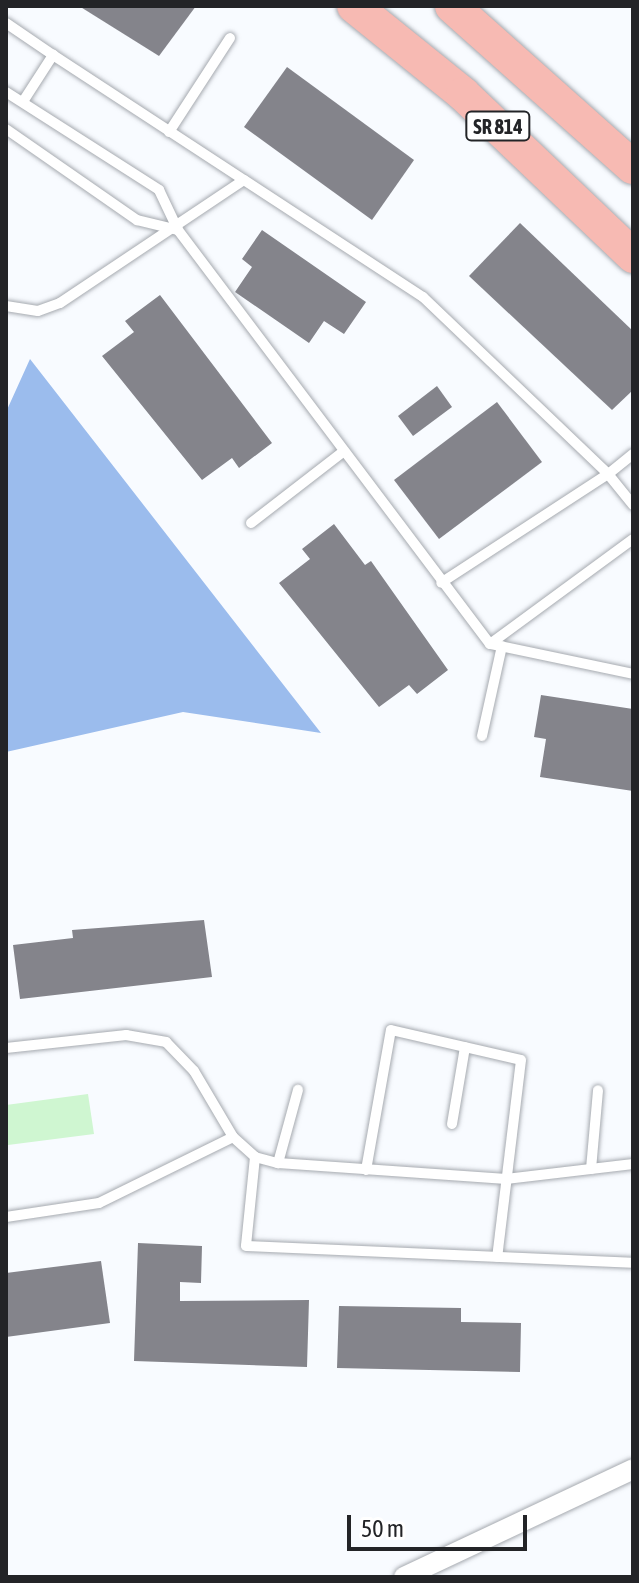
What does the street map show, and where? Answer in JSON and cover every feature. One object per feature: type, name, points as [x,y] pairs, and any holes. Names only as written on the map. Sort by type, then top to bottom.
[{"type":"main road","name":"SR 814","points":[[354,6],[463,94],[633,256]]},
{"type":"main road","name":"SR 814","points":[[452,6],[633,167]]},
{"type":"street","points":[[404,1577],[633,1469]]},
{"type":"lane","points":[[6,23],[423,297],[608,474],[633,505]]},
{"type":"lane","points":[[169,132],[230,38]]},
{"type":"lane","points":[[24,100],[53,55]]},
{"type":"lane","points":[[6,92],[24,100],[159,190],[178,230],[441,583],[490,644],[633,674]]},
{"type":"lane","points":[[6,129],[137,220],[178,230]]},
{"type":"lane","points":[[6,306],[38,311],[60,303],[178,230],[244,180]]},
{"type":"lane","points":[[251,523],[343,452]]},
{"type":"lane","points":[[441,583],[608,474],[633,454]]},
{"type":"lane","points":[[490,644],[633,539]]},
{"type":"lane","points":[[482,736],[502,646]]},
{"type":"lane","points":[[366,1170],[391,1030],[521,1060],[497,1257]]},
{"type":"lane","points":[[6,1048],[126,1035],[166,1042],[194,1071],[233,1137],[255,1157],[278,1163],[506,1179],[633,1164]]},
{"type":"lane","points":[[452,1124],[465,1047]]},
{"type":"lane","points":[[278,1163],[298,1090]]},
{"type":"lane","points":[[591,1169],[598,1090]]},
{"type":"lane","points":[[6,1217],[99,1203],[233,1137]]},
{"type":"lane","points":[[255,1157],[246,1246],[633,1263]]},
{"type":"green space","points":[[88,1094],[94,1134],[8,1145],[6,1105]]},
{"type":"water","points":[[30,359],[321,733],[183,712],[6,752],[6,412]]},
{"type":"building","points":[[79,6],[196,6],[159,56]]},
{"type":"building","points":[[287,67],[414,160],[372,220],[244,127]]},
{"type":"building","points":[[520,223],[633,331],[633,390],[612,410],[469,276]]},
{"type":"building","points":[[262,230],[366,302],[344,334],[324,321],[309,343],[235,292],[252,267],[242,259]]},
{"type":"building","points":[[160,295],[272,443],[239,468],[232,458],[202,480],[102,356],[134,332],[125,321]]},
{"type":"building","points":[[437,386],[452,407],[413,436],[398,416]]},
{"type":"building","points":[[497,402],[542,462],[439,539],[394,480]]},
{"type":"building","points":[[334,524],[365,565],[371,561],[448,670],[417,694],[409,685],[379,707],[279,583],[310,559],[302,549]]},
{"type":"building","points":[[541,695],[633,709],[633,791],[540,777],[546,739],[534,737]]},
{"type":"building","points":[[204,920],[212,977],[20,999],[13,945],[73,938],[72,930]]},
{"type":"building","points":[[138,1243],[202,1246],[201,1283],[180,1282],[180,1301],[309,1300],[307,1367],[134,1361]]},
{"type":"building","points":[[101,1261],[110,1323],[6,1337],[6,1273]]},
{"type":"building","points":[[339,1306],[461,1308],[461,1322],[521,1323],[520,1372],[337,1368]]}]
